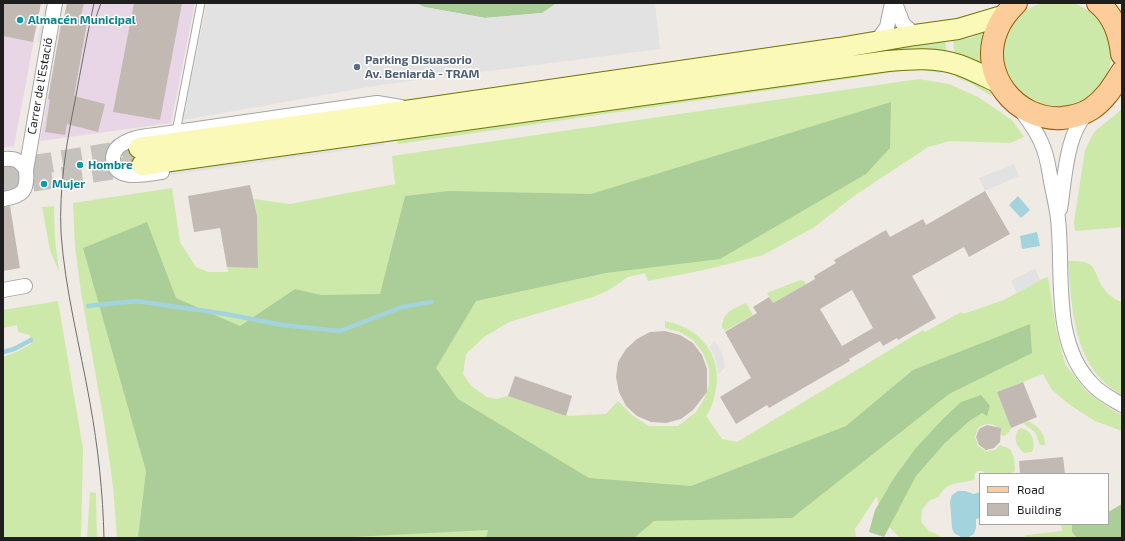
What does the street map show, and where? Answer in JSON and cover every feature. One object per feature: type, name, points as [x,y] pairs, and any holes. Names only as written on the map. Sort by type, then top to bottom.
[{"type":"main road","points":[[1011,9],[996,30],[992,48],[993,66],[999,83],[1007,95],[1018,106],[1034,115],[1053,118],[1072,117],[1090,110],[1102,100],[1117,80],[1122,55],[1120,37],[1108,6]]},
{"type":"main road","points":[[420,117],[958,29],[1011,9]]},
{"type":"main road","points":[[140,156],[420,117],[888,61],[924,59],[951,63],[999,83]]},
{"type":"street","name":"Carrer de l'Estació","points":[[3,199],[13,198],[23,193],[27,185],[26,170],[55,3]]},
{"type":"street","points":[[894,3],[903,24],[915,35]]},
{"type":"street","points":[[877,42],[887,27],[894,3]]},
{"type":"street","points":[[377,103],[420,117],[384,141],[143,175],[129,175],[123,173],[118,170],[113,158],[115,151],[123,143],[137,138],[377,103]]},
{"type":"street","points":[[1018,106],[1032,124],[1046,153],[1058,219],[1062,314],[1074,356],[1083,374],[1093,386],[1122,405]]},
{"type":"street","points":[[1058,219],[1066,167],[1073,139],[1078,124],[1090,110]]},
{"type":"street","points":[[3,159],[17,159],[22,162],[26,170]]},
{"type":"street","points":[[3,290],[25,286]]},
{"type":"lane","points":[[176,132],[201,3]]},
{"type":"shaded area","points":[[3,3],[41,3],[14,146],[3,148]]},
{"type":"shaded area","points":[[45,3],[49,3],[42,43],[37,42]]},
{"type":"shaded area","points":[[84,3],[195,3],[171,123],[40,141],[62,18],[80,21]]},
{"type":"shaded area","name":"Parking Disuasorio Av. Beniardà - TRAM","points":[[207,3],[416,3],[424,7],[485,18],[542,13],[557,3],[655,3],[660,49],[380,85],[183,120]]},
{"type":"shaded area","points":[[384,141],[384,145],[143,179],[143,175]]},
{"type":"shaded area","points":[[1014,164],[1019,176],[985,191],[979,178]]},
{"type":"shaded area","points":[[1035,268],[1040,280],[1017,293],[1011,281]]},
{"type":"shaded area","points":[[714,340],[722,353],[725,367],[719,374],[714,354],[710,348]]},
{"type":"green space","points":[[1057,1],[1078,5],[1095,17],[1107,34],[1111,55],[1107,76],[1095,93],[1078,105],[1057,109],[1036,105],[1019,93],[1007,76],[1003,55],[1007,34],[1019,17],[1036,5]]},
{"type":"green space","points":[[416,3],[557,3],[542,13],[485,18],[424,7]]},
{"type":"green space","points":[[982,33],[981,65],[955,55],[953,40],[970,38]]},
{"type":"green space","points":[[945,41],[947,53],[922,49],[899,50],[898,48]]},
{"type":"green space","points":[[894,67],[943,69],[942,73],[915,69],[398,144],[397,140]]},
{"type":"green space","points":[[956,73],[974,81],[992,93],[991,96],[972,84],[956,77]]},
{"type":"green space","points":[[919,79],[949,84],[978,97],[1012,120],[1024,137],[1010,143],[950,141],[928,147],[854,196],[813,228],[763,255],[704,270],[648,281],[645,273],[628,277],[609,290],[593,297],[509,322],[484,337],[466,354],[463,374],[471,386],[487,397],[496,399],[508,396],[566,416],[606,414],[618,401],[633,416],[649,426],[678,426],[696,412],[704,399],[709,385],[709,368],[703,353],[693,340],[680,332],[665,328],[665,321],[692,331],[702,340],[709,350],[714,361],[717,374],[712,406],[706,416],[722,439],[737,442],[923,330],[925,332],[961,312],[963,314],[1004,300],[1048,277],[1056,329],[1065,364],[1086,391],[1112,410],[1122,415],[1122,431],[1095,421],[1070,405],[1052,390],[1043,374],[997,392],[1011,428],[1007,435],[1002,436],[999,429],[995,426],[986,424],[978,428],[975,437],[978,446],[986,451],[995,450],[1000,445],[1010,449],[1014,457],[1015,471],[1012,473],[985,473],[983,471],[977,471],[974,480],[953,484],[945,488],[939,497],[930,500],[922,510],[921,522],[929,531],[939,535],[940,538],[900,538],[889,527],[880,512],[877,496],[855,529],[856,538],[117,538],[113,486],[104,422],[81,292],[75,246],[73,203],[172,188],[180,242],[196,267],[208,272],[228,272],[227,267],[258,267],[257,215],[254,199],[290,204],[395,184],[392,156]]},
{"type":"green space","points":[[891,102],[890,148],[866,174],[720,259],[606,273],[476,301],[436,368],[458,399],[589,478],[691,486],[846,426],[913,370],[1030,324],[1032,353],[949,394],[792,518],[654,521],[634,538],[486,538],[488,530],[353,538],[138,538],[146,471],[83,248],[147,222],[176,298],[240,326],[295,289],[321,295],[380,294],[405,196],[449,191],[591,194]]},
{"type":"green space","points":[[1122,109],[1122,227],[1075,231],[1074,222],[1085,150],[1094,132]]},
{"type":"green space","points":[[54,206],[55,239],[59,272],[50,250],[42,207]]},
{"type":"green space","points":[[1068,261],[1078,261],[1090,264],[1094,268],[1106,291],[1112,297],[1122,302],[1122,395],[1106,384],[1093,370],[1084,354],[1074,318]]},
{"type":"green space","points":[[801,280],[806,284],[773,303],[767,293],[795,282]]},
{"type":"green space","points":[[58,301],[83,449],[81,538],[3,538],[3,357],[31,344],[30,335],[18,332],[17,325],[3,328],[3,310]]},
{"type":"green space","points":[[746,303],[753,315],[725,331],[722,327],[724,318],[727,314]]},
{"type":"green space","points":[[981,395],[990,406],[987,416],[982,413],[968,422],[945,443],[916,476],[884,537],[869,532],[875,510],[894,478],[915,449],[961,402]]},
{"type":"green space","points":[[1028,421],[1040,430],[1044,437],[1045,445],[1040,445],[1035,432],[1023,423]]},
{"type":"green space","points":[[1020,428],[1028,431],[1032,437],[1034,444],[1032,452],[1025,453],[1017,445],[1016,435]]},
{"type":"green space","points":[[90,492],[96,493],[97,538],[87,538]]},
{"type":"green space","points":[[1122,504],[1122,538],[1077,538],[1072,532],[1072,525],[1109,525],[1109,511]]},
{"type":"green space","points":[[1061,525],[1109,525],[1122,538],[1026,538],[1026,535],[1062,531]]},
{"type":"water","points":[[1018,196],[1030,210],[1021,218],[1009,205]]},
{"type":"water","points":[[1037,232],[1040,246],[1022,249],[1020,236]]},
{"type":"water","points":[[958,491],[965,491],[974,494],[979,492],[979,518],[976,519],[974,534],[967,538],[961,537],[954,533],[952,528],[950,501],[952,495]]},
{"type":"building","name":"Almacén Municipal","points":[[3,3],[41,3],[33,42],[3,36]]},
{"type":"building","points":[[67,3],[84,3],[80,21],[87,23],[74,96],[105,104],[98,132],[67,124],[65,135],[45,132],[50,100],[48,99],[62,18],[64,18]]},
{"type":"building","points":[[134,3],[182,3],[160,120],[113,112]]},
{"type":"building","points":[[250,185],[257,215],[258,268],[227,267],[220,228],[194,232],[188,196]]},
{"type":"building","points":[[985,191],[1010,234],[969,257],[964,247],[912,276],[936,318],[898,340],[897,338],[883,346],[880,341],[849,359],[850,361],[769,408],[767,405],[736,424],[720,397],[751,378],[725,332],[757,313],[753,307],[769,297],[773,303],[815,279],[814,276],[836,263],[834,260],[886,230],[890,237],[923,219],[926,225]],"holes":[[[852,290],[873,328],[842,346],[820,309]]]},
{"type":"building","points":[[10,206],[20,268],[3,271],[3,207]]},
{"type":"building","points":[[665,331],[680,335],[693,343],[702,355],[707,369],[707,392],[693,410],[681,419],[666,423],[651,422],[637,416],[626,406],[619,392],[616,377],[618,362],[626,349],[637,339],[650,332]]},
{"type":"building","points":[[515,376],[572,396],[566,416],[508,396]]},
{"type":"building","points":[[1023,382],[1037,417],[1011,428],[997,392]]},
{"type":"building","points":[[987,425],[1001,428],[1000,442],[994,448],[986,450],[979,445],[976,437],[979,429]]},
{"type":"building","points":[[1063,457],[1065,473],[1020,473],[1019,461]]},
{"type":"waterway","points":[[88,306],[136,301],[226,314],[282,325],[340,331],[402,307],[431,302]]},
{"type":"waterway","points":[[3,352],[14,349],[31,340]]},
{"type":"tunnel","points":[[3,170],[139,148]]},
{"type":"tunnel","points":[[3,186],[142,165]]},
{"type":"tram line","points":[[94,3],[66,150],[62,183],[61,233],[66,276],[90,403],[100,470],[104,538]]},
{"type":"tram line","points":[[95,20],[101,3]]},
{"type":"place","name":"Almacén Municipal","points":[[20,20]]},
{"type":"place","name":"Parking Disuasorio Av. Beniardà - TRAM","points":[[357,67]]},
{"type":"place","name":"Hombre","points":[[80,165]]},
{"type":"place","name":"Mujer","points":[[44,184]]}]
